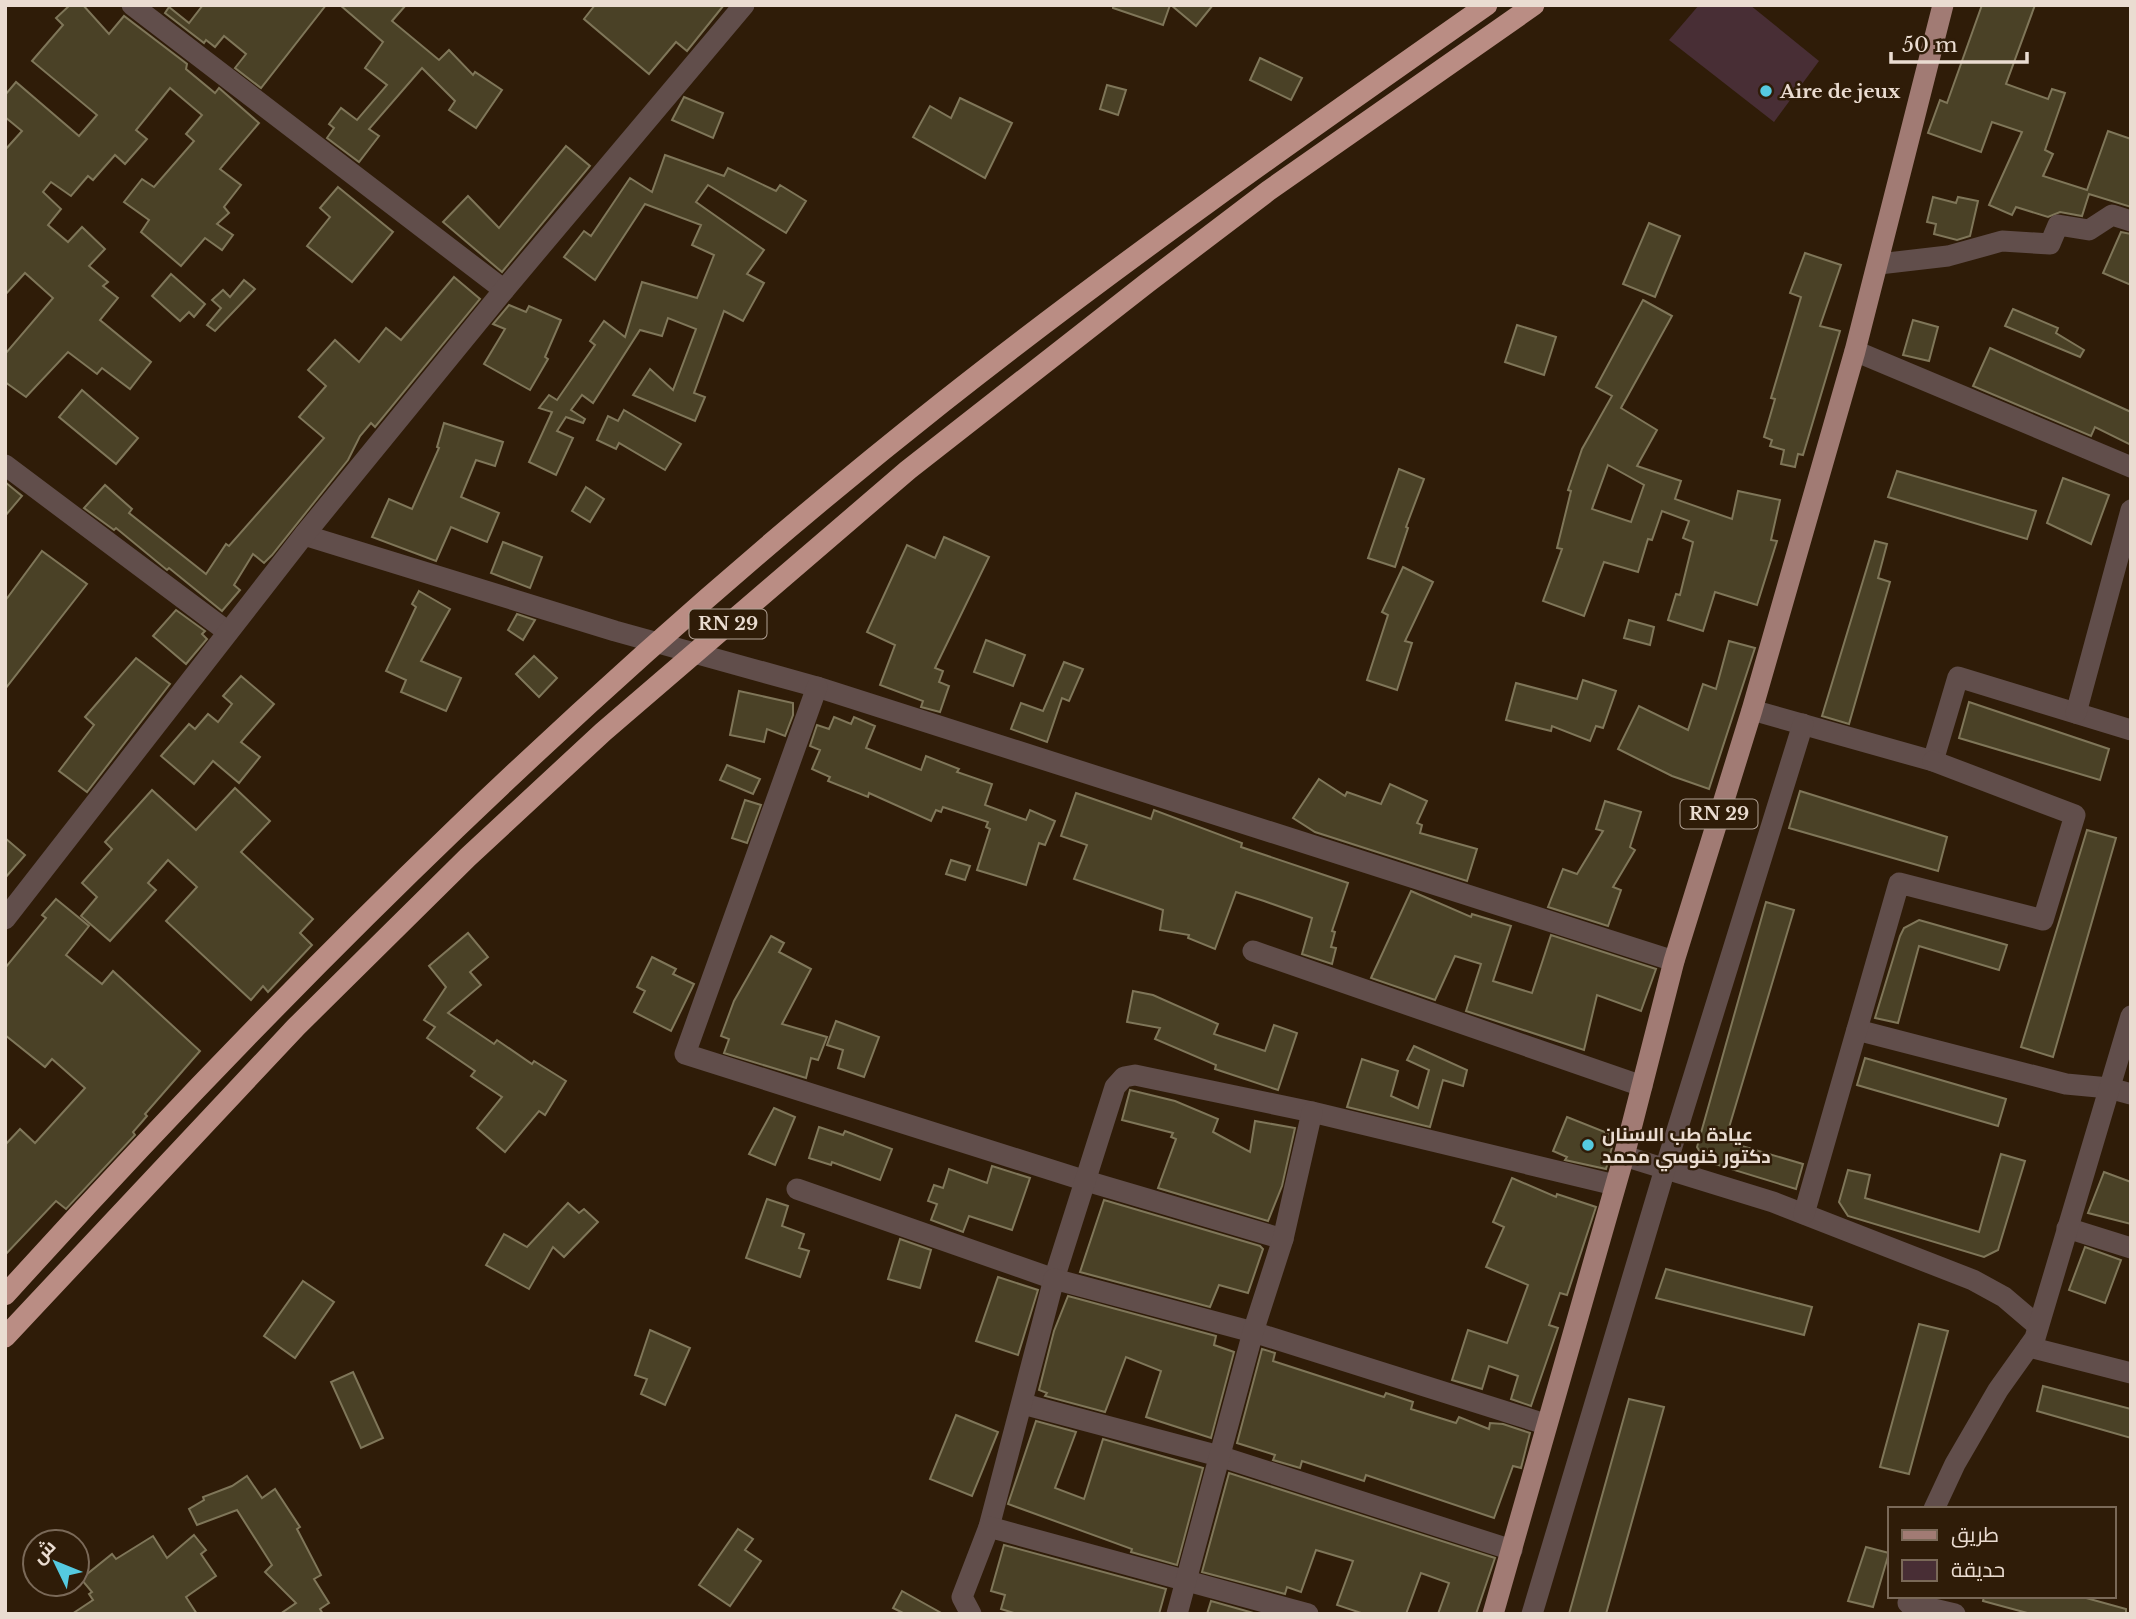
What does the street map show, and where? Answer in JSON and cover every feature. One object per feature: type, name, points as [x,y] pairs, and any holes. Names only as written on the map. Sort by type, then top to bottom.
[{"type":"highway","name":"RN 29","points":[[5,1295],[203,1080],[343,938],[658,643],[943,402],[1178,222],[1487,5]]},
{"type":"highway","name":"RN 29","points":[[5,1337],[199,1127],[314,1009],[488,839],[603,732],[908,470],[1147,283],[1268,191],[1534,5]]},
{"type":"main road","name":"RN 29","points":[[1493,1614],[1545,1424],[1624,1156],[1674,961],[1752,710],[1855,351],[1943,8]]},
{"type":"street","points":[[132,5],[504,290]]},
{"type":"street","points":[[5,919],[304,535],[504,290],[744,5]]},
{"type":"street","points":[[1878,264],[1948,256],[2002,241],[2050,244],[2058,225],[2089,230],[2112,215],[2131,221]]},
{"type":"street","points":[[1855,351],[2131,467]]},
{"type":"street","points":[[5,465],[229,632]]},
{"type":"street","points":[[2077,713],[2131,510]]},
{"type":"street","points":[[304,535],[658,643],[817,687],[1674,961]]},
{"type":"street","points":[[1933,761],[1958,677],[2131,730]]},
{"type":"street","points":[[817,687],[685,1054],[1083,1180],[1283,1239]]},
{"type":"street","points":[[1752,710],[1933,761],[2075,815],[2043,920],[1899,883],[1804,1214]]},
{"type":"street","points":[[1532,1614],[1665,1168],[1803,724]]},
{"type":"street","points":[[1253,951],[1642,1086]]},
{"type":"street","points":[[1935,1507],[1955,1464],[1998,1390],[2029,1347],[2038,1326],[2131,1016]]},
{"type":"street","points":[[1857,1030],[2066,1084],[2109,1088],[2131,1094]]},
{"type":"street","points":[[962,1608],[989,1527],[1054,1279],[1083,1180],[1115,1087],[1124,1077],[1135,1075],[1312,1112],[1615,1185]]},
{"type":"street","points":[[1177,1614],[1253,1332],[1283,1239],[1312,1112]]},
{"type":"street","points":[[1624,1156],[1804,1214],[1973,1280],[2004,1297],[2038,1326]]},
{"type":"street","points":[[797,1189],[1054,1279],[1253,1332],[1545,1424]]},
{"type":"street","points":[[2067,1228],[2131,1248]]},
{"type":"street","points":[[2029,1347],[2131,1373]]},
{"type":"street","points":[[1023,1404],[1219,1456],[1512,1550]]},
{"type":"street","points":[[989,1527],[1308,1614]]},
{"type":"street","points":[[1907,1604],[1955,1614]]},
{"type":"green space","name":"Aire de jeux","points":[[1699,5],[1750,5],[1819,61],[1774,122],[1669,40]]},
{"type":"building","points":[[70,5],[83,5],[109,34],[124,16],[187,64],[186,69],[215,93],[219,88],[259,123],[220,169],[241,185],[224,207],[229,213],[217,224],[233,235],[222,250],[205,238],[181,266],[141,232],[149,220],[124,202],[142,179],[154,187],[194,141],[186,134],[202,115],[170,88],[136,130],[147,139],[125,164],[115,155],[93,180],[88,176],[71,196],[51,182],[43,192],[61,209],[48,225],[68,242],[82,227],[105,249],[89,266],[108,282],[103,286],[118,298],[100,320],[151,362],[130,389],[102,368],[97,374],[68,352],[26,397],[5,382],[5,354],[53,298],[25,273],[5,295],[5,150],[22,131],[5,117],[5,95],[16,82],[79,136],[97,115],[32,61],[63,25],[56,18]]},
{"type":"building","points":[[203,5],[326,5],[261,88],[235,68],[246,54],[224,36],[215,47],[206,40],[204,43],[165,13],[169,7],[189,23]]},
{"type":"building","points":[[340,5],[406,5],[392,21],[439,60],[449,50],[473,75],[475,72],[502,90],[476,128],[449,110],[455,101],[422,68],[369,129],[379,136],[359,162],[327,138],[334,128],[329,124],[341,108],[357,120],[387,85],[365,68],[383,42]]},
{"type":"building","points":[[595,5],[724,5],[687,51],[676,42],[649,74],[584,19]]},
{"type":"building","points":[[1113,5],[1170,5],[1163,25],[1113,8]]},
{"type":"building","points":[[1171,5],[1213,5],[1196,26]]},
{"type":"building","points":[[1982,5],[2035,5],[2006,84],[2048,99],[2052,89],[2065,93],[2045,150],[2053,154],[2043,176],[2087,190],[2108,131],[2131,139],[2131,207],[2089,194],[2082,216],[2060,212],[2048,217],[2016,207],[2012,215],[1989,205],[2022,132],[1992,122],[1981,152],[1928,133],[1940,100],[1947,103]]},
{"type":"building","points":[[1260,58],[1302,78],[1291,100],[1250,80]]},
{"type":"building","points":[[1107,85],[1126,90],[1118,115],[1100,109]]},
{"type":"building","points":[[684,97],[723,113],[713,138],[672,120]]},
{"type":"building","points":[[960,98],[1012,123],[985,178],[913,137],[930,106],[951,118]]},
{"type":"building","points":[[566,146],[590,166],[502,272],[443,222],[468,196],[499,228]]},
{"type":"building","points":[[665,155],[724,176],[728,168],[776,191],[780,185],[806,201],[786,233],[708,185],[696,202],[764,250],[747,274],[764,283],[743,321],[724,311],[694,393],[705,397],[695,421],[633,395],[650,369],[673,390],[696,329],[668,318],[662,336],[640,330],[593,403],[582,395],[571,410],[585,419],[583,423],[566,417],[557,431],[573,438],[556,475],[529,462],[552,412],[539,408],[549,395],[557,400],[595,345],[590,341],[604,321],[625,337],[642,282],[697,298],[714,255],[692,245],[701,225],[645,204],[595,280],[564,257],[584,231],[591,236],[630,178],[652,192]]},
{"type":"building","points":[[338,187],[393,232],[352,282],[307,246],[330,217],[320,208]]},
{"type":"building","points":[[1933,197],[1956,203],[1958,197],[1978,201],[1970,236],[1957,240],[1934,234],[1936,224],[1927,222]]},
{"type":"building","points":[[1649,223],[1680,236],[1655,297],[1623,284]]},
{"type":"building","points":[[2121,232],[2131,234],[2131,285],[2103,273]]},
{"type":"building","points":[[1805,253],[1841,265],[1820,326],[1840,331],[1803,455],[1798,454],[1795,467],[1781,464],[1784,450],[1770,446],[1772,440],[1764,437],[1775,399],[1771,398],[1801,297],[1790,293]]},
{"type":"building","points":[[171,274],[205,304],[194,317],[189,312],[180,321],[152,296]]},
{"type":"building","points":[[454,277],[480,299],[375,427],[371,423],[360,436],[348,460],[272,555],[264,563],[253,554],[234,585],[240,590],[222,611],[116,528],[114,530],[84,508],[105,485],[132,509],[129,513],[206,574],[226,544],[229,546],[324,438],[299,417],[326,386],[308,370],[335,340],[359,362],[386,328],[401,340]]},
{"type":"building","points":[[244,280],[255,289],[215,331],[207,325],[221,308],[212,300],[223,290],[230,297]]},
{"type":"building","points":[[1643,300],[1672,316],[1621,408],[1657,430],[1637,466],[1681,481],[1675,499],[1732,519],[1738,491],[1780,500],[1771,540],[1777,541],[1757,605],[1715,592],[1703,631],[1668,620],[1676,594],[1680,595],[1693,542],[1683,538],[1689,521],[1662,511],[1652,540],[1648,539],[1638,572],[1604,562],[1584,616],[1543,601],[1562,549],[1557,548],[1571,491],[1568,490],[1582,449],[1612,396],[1596,387]],"holes":[[[1608,465],[1644,485],[1631,522],[1592,509]]]},
{"type":"building","points":[[509,305],[526,312],[529,306],[561,320],[545,357],[548,359],[530,390],[484,364],[505,329],[493,324]]},
{"type":"building","points":[[2013,309],[2058,328],[2056,333],[2084,350],[2080,357],[2005,326]]},
{"type":"building","points":[[1913,320],[1938,327],[1929,361],[1903,355]]},
{"type":"building","points":[[1517,325],[1556,337],[1544,375],[1505,362]]},
{"type":"building","points":[[1990,348],[2131,412],[2131,445],[2095,427],[2091,436],[1973,386]]},
{"type":"building","points":[[82,390],[138,438],[116,464],[59,417]]},
{"type":"building","points":[[624,410],[681,444],[665,470],[619,443],[616,449],[597,440],[608,416],[618,421]]},
{"type":"building","points":[[444,423],[503,442],[495,466],[476,460],[461,497],[499,513],[487,542],[451,527],[436,561],[372,537],[389,499],[412,509],[439,448],[437,447]]},
{"type":"building","points":[[1399,469],[1424,479],[1395,567],[1368,558]]},
{"type":"building","points":[[1897,471],[2036,511],[2027,539],[1888,497]]},
{"type":"building","points":[[2063,478],[2109,495],[2091,544],[2047,523]]},
{"type":"building","points":[[5,482],[22,496],[5,516]]},
{"type":"building","points":[[586,487],[604,499],[590,522],[572,511]]},
{"type":"building","points":[[944,537],[989,557],[935,668],[943,671],[939,682],[949,686],[940,712],[921,707],[923,701],[880,685],[895,645],[867,632],[907,545],[935,558]]},
{"type":"building","points":[[1875,541],[1887,544],[1878,578],[1890,582],[1849,724],[1822,716]]},
{"type":"building","points":[[503,542],[542,557],[530,588],[491,573]]},
{"type":"building","points":[[42,551],[87,584],[5,689],[5,601]]},
{"type":"building","points":[[1403,567],[1433,582],[1405,641],[1412,643],[1397,690],[1367,680],[1388,615],[1382,612]]},
{"type":"building","points":[[419,591],[450,609],[421,661],[461,678],[446,711],[401,692],[406,680],[386,671],[416,607],[412,604]]},
{"type":"building","points":[[176,610],[205,631],[202,634],[207,639],[186,664],[153,636]]},
{"type":"building","points":[[517,614],[535,620],[523,640],[508,630]]},
{"type":"building","points":[[1629,620],[1654,627],[1650,645],[1624,638]]},
{"type":"building","points":[[986,640],[1025,655],[1013,686],[974,672]]},
{"type":"building","points":[[1729,641],[1755,648],[1709,789],[1672,776],[1618,749],[1639,706],[1688,730],[1703,684],[1716,689]]},
{"type":"building","points":[[534,656],[557,678],[539,697],[516,674]]},
{"type":"building","points":[[136,658],[170,684],[87,792],[59,771],[94,725],[85,717]]},
{"type":"building","points":[[1064,662],[1083,669],[1069,701],[1062,698],[1047,742],[1011,729],[1021,703],[1043,711]]},
{"type":"building","points":[[241,676],[274,704],[241,742],[260,757],[239,783],[213,761],[194,784],[161,756],[189,724],[195,729],[208,714],[218,722],[232,704],[223,696]]},
{"type":"building","points":[[1583,680],[1616,691],[1603,728],[1596,726],[1590,741],[1552,726],[1551,731],[1506,720],[1516,683],[1577,699]]},
{"type":"building","points":[[739,691],[793,703],[793,715],[785,736],[767,729],[764,742],[730,735]]},
{"type":"building","points":[[1969,702],[2109,749],[2100,780],[1959,738]]},
{"type":"building","points":[[834,717],[851,724],[854,717],[875,726],[866,748],[921,770],[926,756],[959,769],[957,772],[992,784],[985,805],[1026,820],[1030,810],[1055,821],[1045,845],[1039,843],[1026,885],[977,870],[990,829],[986,827],[988,822],[943,807],[941,812],[936,810],[931,821],[869,793],[868,797],[828,781],[830,777],[812,769],[820,750],[810,746],[817,725],[829,729]]},
{"type":"building","points":[[727,765],[760,779],[753,794],[720,780]]},
{"type":"building","points":[[1319,779],[1345,796],[1347,792],[1381,804],[1390,784],[1427,801],[1417,823],[1422,825],[1420,833],[1477,849],[1467,881],[1315,832],[1293,818]]},
{"type":"building","points":[[235,788],[270,821],[241,852],[313,919],[300,933],[312,945],[268,992],[263,986],[251,1000],[166,921],[197,887],[168,860],[148,883],[156,890],[110,941],[81,916],[97,897],[82,883],[112,849],[105,842],[152,790],[196,830]]},
{"type":"building","points":[[1800,791],[1947,837],[1938,871],[1789,828]]},
{"type":"building","points":[[1076,793],[1151,819],[1154,810],[1242,843],[1241,847],[1348,883],[1332,931],[1335,932],[1331,947],[1336,948],[1332,964],[1302,954],[1312,918],[1264,901],[1236,892],[1215,949],[1188,938],[1189,935],[1160,930],[1163,910],[1074,879],[1087,845],[1061,836]]},
{"type":"building","points":[[745,800],[761,805],[747,843],[732,838]]},
{"type":"building","points":[[1605,801],[1641,812],[1630,847],[1635,850],[1613,887],[1621,890],[1608,926],[1548,907],[1563,869],[1577,874],[1603,831],[1596,829]]},
{"type":"building","points":[[2087,830],[2116,838],[2053,1057],[2021,1047]]},
{"type":"building","points":[[5,838],[25,855],[5,878]]},
{"type":"building","points":[[951,860],[970,866],[965,880],[946,874]]},
{"type":"building","points":[[1411,891],[1471,917],[1472,914],[1511,926],[1493,981],[1532,993],[1551,935],[1656,969],[1641,1011],[1597,995],[1584,1050],[1466,1011],[1481,964],[1455,956],[1435,1000],[1371,978]]},
{"type":"building","points":[[56,899],[89,926],[66,955],[102,984],[113,971],[200,1051],[145,1114],[147,1116],[133,1132],[135,1135],[66,1209],[56,1201],[5,1255],[5,1145],[20,1129],[35,1143],[85,1088],[52,1059],[45,1067],[5,1035],[5,968],[46,918],[42,915]]},
{"type":"building","points":[[1766,902],[1794,910],[1725,1141],[1803,1164],[1796,1189],[1705,1161],[1697,1147]]},
{"type":"building","points":[[1919,920],[2007,945],[1999,970],[1919,946],[1898,1023],[1875,1018],[1900,936],[1904,928]]},
{"type":"building","points":[[468,933],[488,957],[470,972],[481,985],[448,1013],[494,1044],[497,1040],[532,1064],[534,1061],[566,1081],[545,1115],[539,1111],[505,1152],[477,1128],[502,1097],[471,1076],[475,1071],[427,1038],[435,1027],[424,1020],[446,987],[429,966]]},
{"type":"building","points":[[771,936],[784,943],[779,952],[811,969],[782,1024],[827,1037],[818,1060],[811,1058],[806,1078],[724,1053],[729,1039],[721,1036],[734,1001]]},
{"type":"building","points":[[652,957],[676,969],[673,974],[694,984],[671,1031],[634,1012],[645,991],[637,987]]},
{"type":"building","points":[[1133,991],[1153,995],[1218,1024],[1214,1034],[1265,1051],[1274,1025],[1297,1033],[1278,1090],[1215,1069],[1216,1065],[1155,1039],[1160,1028],[1127,1022]]},
{"type":"building","points":[[836,1021],[879,1037],[864,1077],[838,1068],[843,1050],[827,1045]]},
{"type":"building","points":[[1414,1046],[1467,1070],[1463,1086],[1443,1080],[1430,1127],[1347,1107],[1362,1059],[1398,1071],[1391,1096],[1418,1108],[1429,1070],[1407,1060]]},
{"type":"building","points":[[1865,1058],[2006,1099],[1998,1126],[1857,1085]]},
{"type":"building","points":[[1130,1090],[1175,1101],[1218,1119],[1213,1132],[1250,1152],[1255,1121],[1295,1128],[1282,1186],[1268,1221],[1158,1188],[1176,1139],[1171,1137],[1173,1133],[1122,1120]]},
{"type":"building","points":[[774,1108],[795,1117],[775,1165],[749,1154]]},
{"type":"building","name":"عيادة طب الاسنان دكتور خنوسي محمد","points":[[1567,1117],[1615,1136],[1606,1169],[1565,1160],[1567,1157],[1553,1151]]},
{"type":"building","points":[[819,1127],[843,1135],[845,1131],[892,1149],[880,1180],[832,1162],[831,1165],[809,1158]]},
{"type":"building","points":[[2001,1154],[2025,1161],[1998,1250],[1984,1257],[1848,1216],[1839,1202],[1848,1170],[1870,1175],[1865,1198],[1979,1232]]},
{"type":"building","points":[[992,1166],[1030,1178],[1012,1230],[969,1216],[963,1232],[931,1220],[937,1204],[928,1201],[934,1185],[943,1188],[949,1169],[987,1183]]},
{"type":"building","points":[[2104,1172],[2131,1182],[2131,1224],[2088,1213]]},
{"type":"building","points":[[1512,1178],[1556,1197],[1557,1194],[1596,1207],[1567,1295],[1560,1293],[1549,1325],[1558,1328],[1531,1406],[1511,1399],[1518,1376],[1489,1366],[1482,1389],[1452,1380],[1468,1330],[1507,1343],[1528,1285],[1486,1267],[1504,1227],[1493,1222]]},
{"type":"building","points":[[767,1199],[788,1206],[782,1226],[804,1234],[799,1248],[809,1251],[800,1277],[746,1258]]},
{"type":"building","points":[[1104,1200],[1260,1246],[1263,1249],[1248,1293],[1219,1285],[1210,1307],[1080,1272]]},
{"type":"building","points":[[568,1203],[579,1213],[584,1209],[598,1222],[564,1257],[553,1247],[529,1289],[486,1265],[504,1234],[527,1247]]},
{"type":"building","points":[[900,1239],[931,1250],[920,1288],[888,1279]]},
{"type":"building","points":[[2085,1247],[2121,1260],[2105,1303],[2069,1290]]},
{"type":"building","points":[[1666,1269],[1812,1307],[1804,1335],[1656,1298]]},
{"type":"building","points":[[998,1277],[1038,1290],[1018,1355],[976,1341]]},
{"type":"building","points":[[303,1281],[334,1302],[295,1358],[264,1336]]},
{"type":"building","points":[[1068,1296],[1216,1336],[1214,1345],[1234,1352],[1211,1438],[1146,1417],[1161,1371],[1126,1357],[1105,1412],[1045,1396],[1047,1393],[1039,1390],[1054,1331]]},
{"type":"building","points":[[1919,1324],[1948,1331],[1909,1474],[1880,1467]]},
{"type":"building","points":[[650,1330],[690,1348],[665,1405],[641,1394],[647,1379],[635,1375]]},
{"type":"building","points":[[1262,1349],[1275,1353],[1273,1361],[1384,1397],[1386,1393],[1413,1402],[1411,1409],[1456,1423],[1459,1417],[1489,1429],[1490,1423],[1503,1424],[1530,1433],[1521,1468],[1513,1466],[1494,1518],[1366,1475],[1364,1481],[1302,1461],[1300,1468],[1273,1460],[1275,1455],[1237,1443]]},
{"type":"building","points":[[353,1372],[383,1438],[361,1448],[331,1382]]},
{"type":"building","points":[[2043,1386],[2131,1409],[2131,1438],[2037,1411]]},
{"type":"building","points":[[1629,1399],[1664,1407],[1606,1614],[1569,1614]]},
{"type":"building","points":[[956,1415],[998,1432],[972,1496],[930,1479]]},
{"type":"building","points":[[1036,1421],[1076,1432],[1055,1488],[1084,1499],[1103,1439],[1203,1468],[1177,1565],[1131,1552],[1132,1549],[1008,1504]]},
{"type":"building","points":[[1229,1473],[1495,1558],[1476,1614],[1438,1614],[1449,1583],[1421,1573],[1406,1614],[1364,1614],[1337,1605],[1353,1561],[1316,1550],[1301,1592],[1287,1587],[1285,1594],[1202,1572]]},
{"type":"building","points":[[247,1476],[262,1498],[275,1489],[300,1527],[297,1529],[321,1575],[314,1579],[329,1603],[320,1609],[323,1614],[280,1614],[296,1603],[265,1572],[272,1565],[237,1510],[197,1525],[189,1509],[204,1500],[203,1497],[232,1486]]},
{"type":"building","points":[[738,1529],[753,1539],[745,1550],[761,1561],[730,1606],[699,1585]]},
{"type":"building","points":[[194,1535],[206,1550],[201,1554],[216,1576],[186,1597],[197,1614],[72,1614],[93,1600],[91,1571],[112,1554],[116,1559],[153,1536],[167,1558]]},
{"type":"building","points":[[1004,1545],[1166,1589],[1159,1614],[1017,1614],[1001,1609],[1005,1595],[991,1591]]},
{"type":"building","points":[[1866,1547],[1888,1553],[1873,1607],[1848,1601]]},
{"type":"building","points":[[902,1591],[943,1614],[905,1614],[893,1608]]},
{"type":"building","points":[[1984,1598],[2086,1598],[2126,1609],[2126,1614],[2031,1614],[1983,1601]]},
{"type":"building","points":[[1211,1601],[1257,1614],[1207,1614]]},
{"type":"place","name":"Aire de jeux","points":[[1766,91]]},
{"type":"place","name":"عيادة طب الاسنان دكتور خنوسي محمد","points":[[1588,1145]]}]
